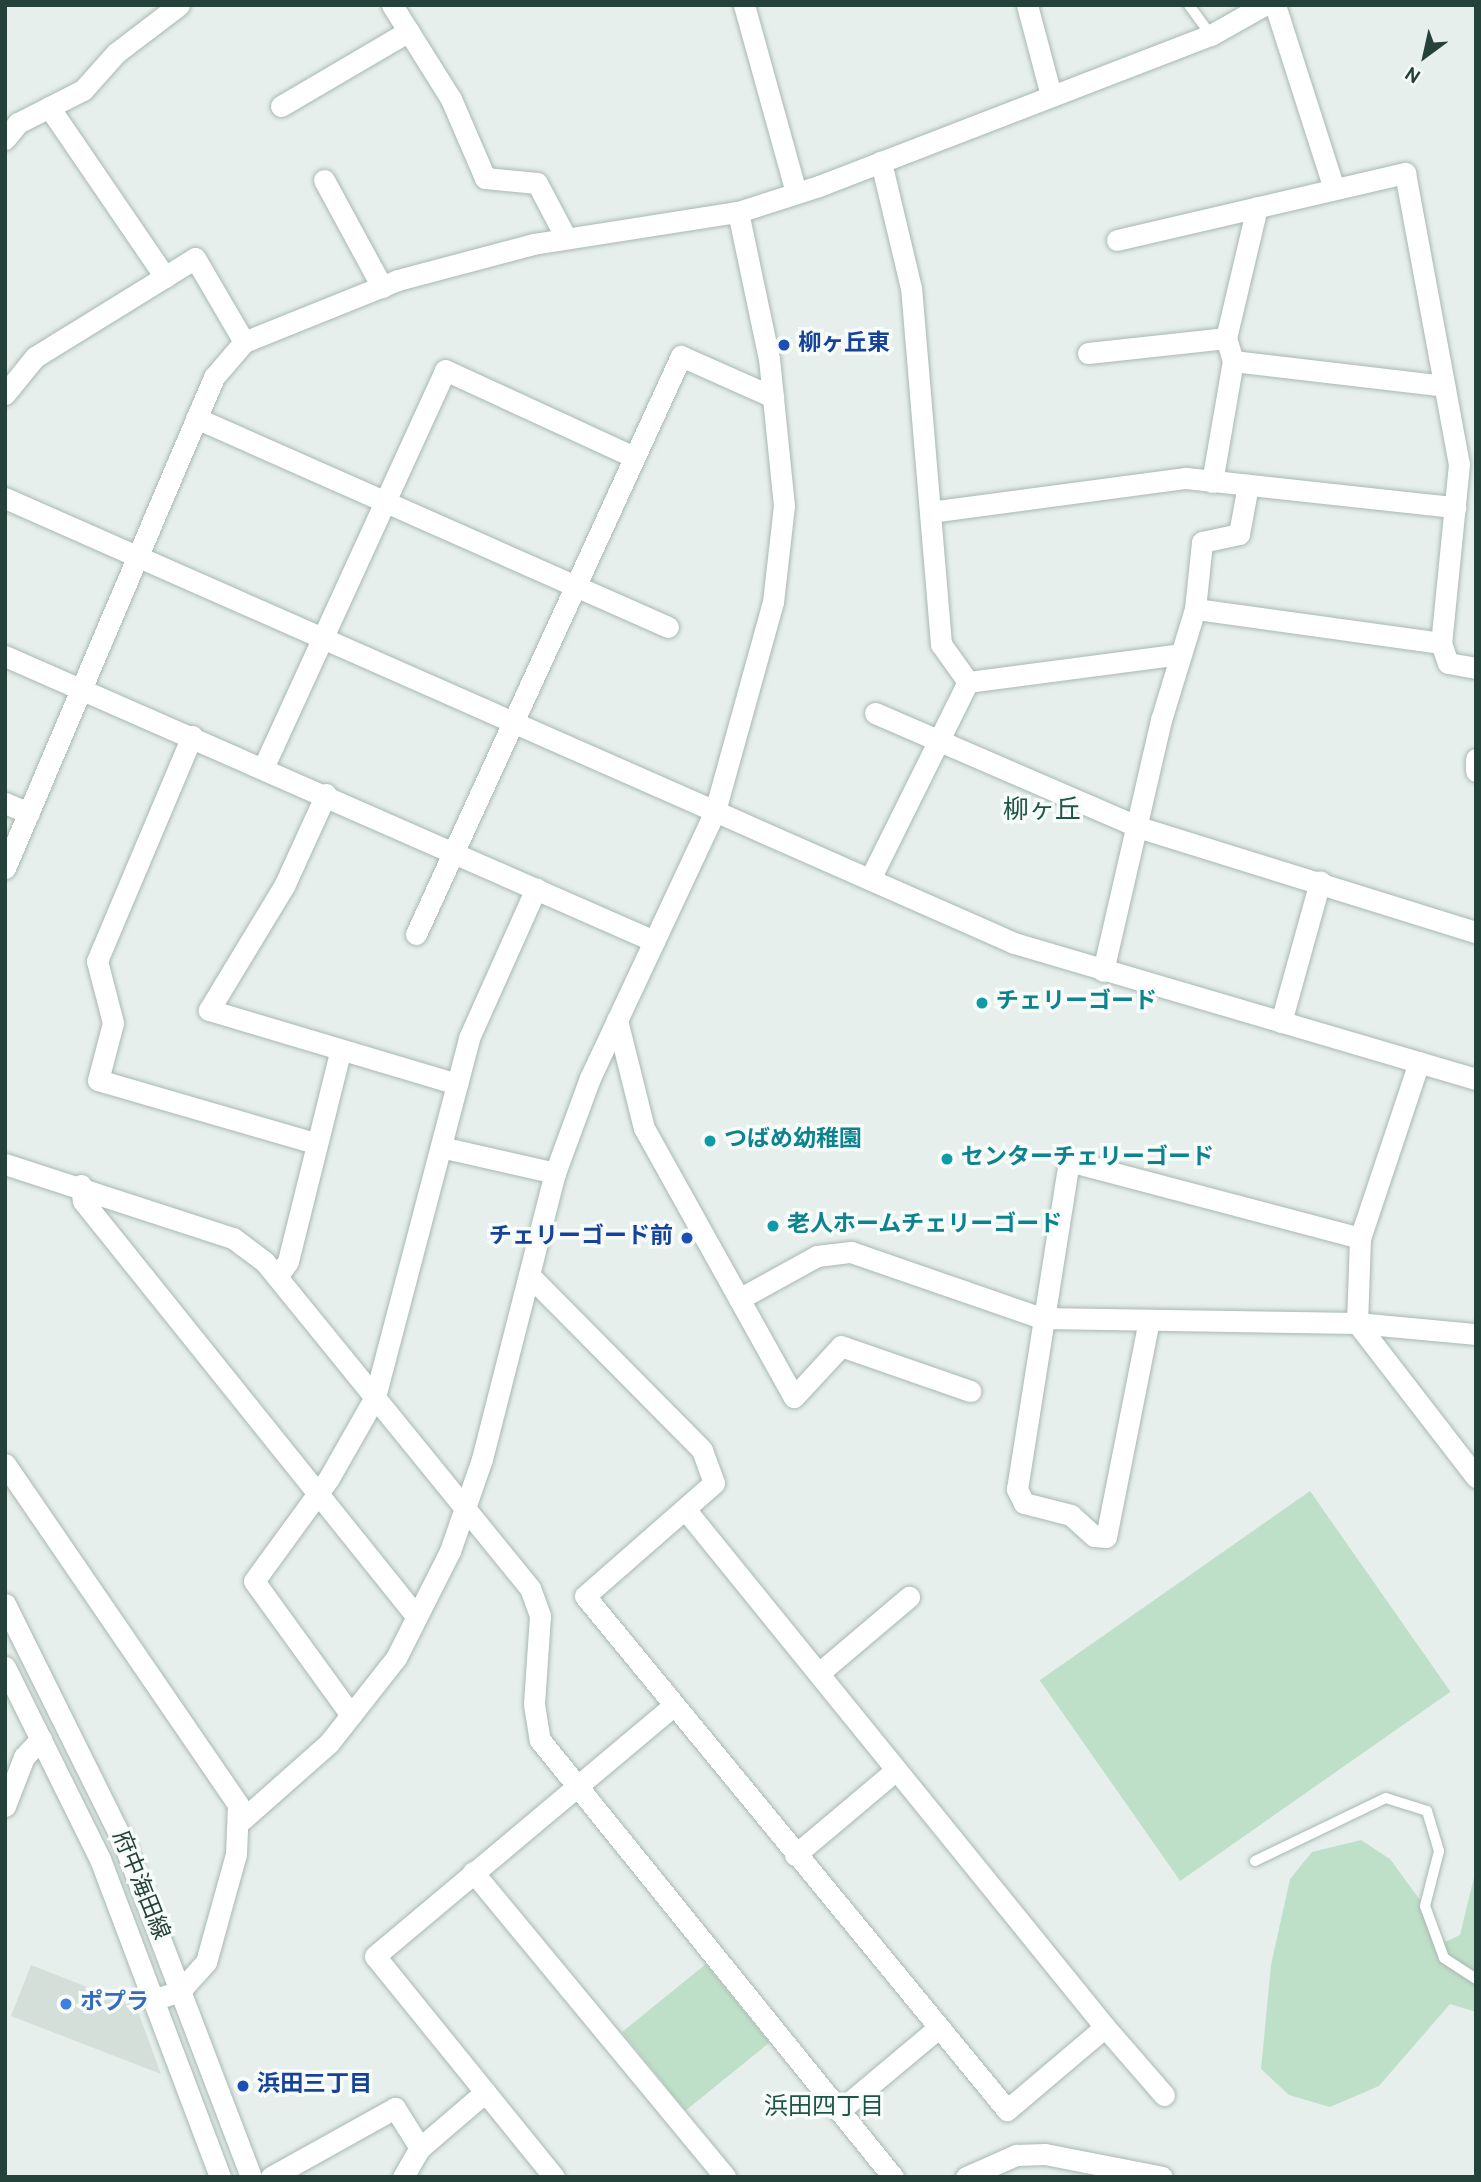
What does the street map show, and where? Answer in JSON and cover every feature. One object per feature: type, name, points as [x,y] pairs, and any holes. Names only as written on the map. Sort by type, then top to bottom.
[{"type":"street","points":[[5,139],[18,123],[83,90],[151,12],[179,5]]},
{"type":"street","points":[[392,5],[451,100],[485,178],[537,183],[566,239]]},
{"type":"street","points":[[744,5],[796,193]]},
{"type":"street","points":[[1027,5],[1051,95]]},
{"type":"street","points":[[5,868],[214,377],[244,342],[382,287],[566,239],[738,212],[796,193],[1211,35],[1264,5]]},
{"type":"street","points":[[1275,5],[1334,189]]},
{"type":"street","points":[[281,106],[409,31]]},
{"type":"street","points":[[49,107],[165,277]]},
{"type":"street","points":[[881,162],[911,288],[941,644],[968,681]]},
{"type":"street","points":[[1117,240],[1405,173],[1444,386],[1468,465],[1455,507],[1441,643],[1448,663],[1476,668]]},
{"type":"street","points":[[324,180],[382,287]]},
{"type":"street","points":[[1212,481],[1233,362],[1226,338],[1257,207]]},
{"type":"street","points":[[153,2000],[180,1991],[206,1962],[242,1820],[329,1743],[396,1658],[417,1617],[465,1508],[555,1173],[617,1020],[715,811],[773,602],[785,506],[773,397],[738,212]]},
{"type":"street","points":[[5,394],[35,357],[195,258],[244,342]]},
{"type":"street","points":[[1088,353],[1226,338]]},
{"type":"street","points":[[416,934],[511,721],[681,356],[773,397]]},
{"type":"street","points":[[1233,362],[1444,386]]},
{"type":"street","points":[[264,766],[445,370],[634,457]]},
{"type":"street","points":[[196,418],[575,583],[668,627]]},
{"type":"street","points":[[930,512],[1186,478],[1455,507]]},
{"type":"street","points":[[1103,971],[1181,654],[1195,608],[1202,542],[1238,534],[1248,485]]},
{"type":"street","points":[[5,498],[1014,943],[1476,1079]]},
{"type":"street","points":[[1195,608],[1441,643]]},
{"type":"street","points":[[968,681],[1181,654]]},
{"type":"street","points":[[5,656],[326,793],[654,942]]},
{"type":"street","points":[[870,879],[968,681]]},
{"type":"street","points":[[875,713],[1138,827],[1320,881],[1476,932]]},
{"type":"street","points":[[192,736],[97,961],[113,1023],[98,1080],[315,1143]]},
{"type":"street","points":[[1476,759],[1476,771]]},
{"type":"street","points":[[326,793],[284,886],[209,1010],[340,1052],[457,1084]]},
{"type":"street","points":[[5,803],[29,813]]},
{"type":"street","points":[[1281,1022],[1320,881]]},
{"type":"street","points":[[351,1715],[254,1581],[316,1496],[375,1396],[469,1038],[536,888]]},
{"type":"street","points":[[617,1020],[644,1128],[794,1397],[841,1346],[970,1391]]},
{"type":"street","points":[[277,1276],[288,1261],[315,1143],[340,1052]]},
{"type":"street","points":[[1419,1062],[1360,1238],[1357,1323],[1476,1477]]},
{"type":"street","points":[[441,1147],[555,1173]]},
{"type":"street","points":[[1149,1320],[1106,1537],[1094,1536],[1071,1515],[1024,1503],[1017,1489],[1069,1161],[1360,1238]]},
{"type":"street","points":[[5,1164],[80,1185],[233,1238],[277,1276],[530,1588],[540,1616],[534,1704],[540,1740],[575,1787],[893,2177]]},
{"type":"street","points":[[80,1185],[83,1201],[316,1496],[417,1617]]},
{"type":"street","points":[[740,1299],[817,1256],[850,1252],[1042,1318],[1357,1323],[1476,1334]]},
{"type":"street","points":[[529,1275],[702,1450],[714,1483],[585,1595],[937,2029],[1007,2110],[1105,2027]]},
{"type":"street","points":[[5,1464],[222,1773],[242,1820]]},
{"type":"street","points":[[685,1509],[1105,2027],[1164,2095]]},
{"type":"street","points":[[819,1673],[909,1597]]},
{"type":"street","name":"府中海田線","points":[[5,1604],[124,1844],[251,2177]]},
{"type":"street","name":"府中海田線","points":[[5,1667],[100,1859],[220,2177]]},
{"type":"street","points":[[554,2177],[375,1956],[673,1706]]},
{"type":"street","points":[[5,1806],[24,1757],[41,1739]]},
{"type":"street","points":[[795,1855],[897,1770]]},
{"type":"street","points":[[473,1872],[724,2177]]},
{"type":"street","points":[[839,2111],[937,2029]]},
{"type":"street","points":[[403,2177],[420,2148],[485,2092]]},
{"type":"street","points":[[271,2177],[395,2108],[420,2148]]},
{"type":"street","points":[[966,2177],[1016,2155],[1045,2154],[1162,2177]]},
{"type":"lane","points":[[1189,5],[1211,35]]},
{"type":"lane","points":[[1255,1861],[1385,1798],[1427,1811],[1439,1851],[1425,1906],[1444,1958],[1476,1979]]},
{"type":"shaded area","points":[[31,1965],[136,2006],[161,2074],[11,2016]]},
{"type":"green space","points":[[1310,1491],[1451,1692],[1180,1881],[1040,1680]]},
{"type":"green space","points":[[1361,1840],[1390,1859],[1420,1900],[1436,1946],[1460,1935],[1476,1869],[1476,2012],[1450,2004],[1379,2086],[1330,2107],[1289,2095],[1261,2069],[1271,1965],[1290,1879],[1312,1852]]},
{"type":"green space","points":[[706,1964],[770,2042],[686,2110],[622,2032]]},
{"type":"place","name":"柳ヶ丘東","points":[[784,345]]},
{"type":"place","name":"チェリーゴード","points":[[982,1003]]},
{"type":"place","name":"つばめ幼稚園","points":[[710,1141]]},
{"type":"place","name":"センターチェリーゴード","points":[[947,1159]]},
{"type":"place","name":"老人ホームチェリーゴード","points":[[773,1226]]},
{"type":"place","name":"チェリーゴード前","points":[[687,1238]]},
{"type":"place","name":"ポプラ","points":[[66,2004]]},
{"type":"place","name":"浜田三丁目","points":[[243,2086]]},
{"type":"district","name":"柳ヶ丘","points":[[1042,812]]},
{"type":"district","name":"浜田四丁目","points":[[824,2109]]}]
